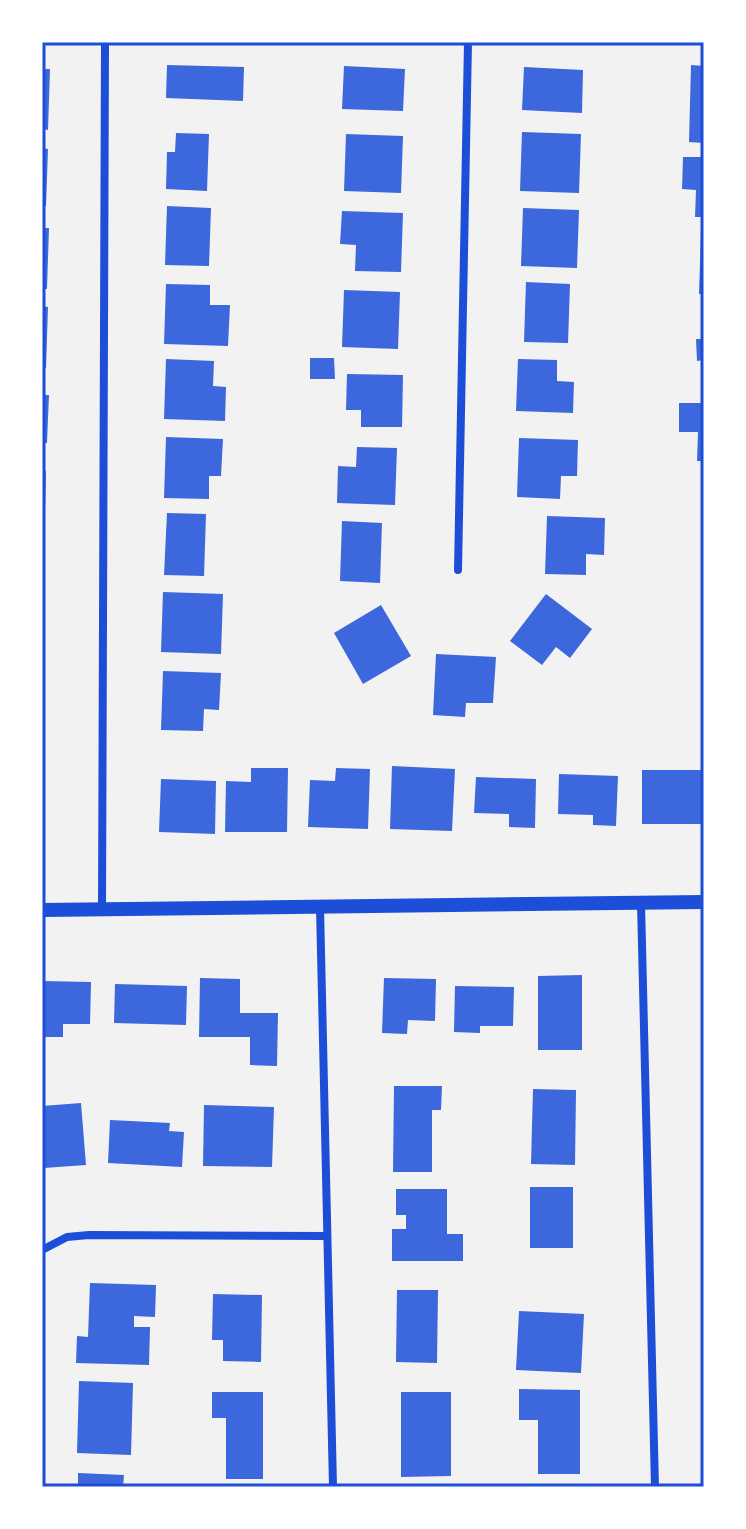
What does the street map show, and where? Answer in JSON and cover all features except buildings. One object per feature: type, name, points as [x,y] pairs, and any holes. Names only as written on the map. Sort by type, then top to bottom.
[{"type":"street","points":[[102,910],[105,42]]},
{"type":"street","points":[[458,570],[468,42]]},
{"type":"street","points":[[42,910],[704,902]]},
{"type":"street","points":[[641,903],[655,1487]]},
{"type":"street","points":[[320,907],[333,1487]]},
{"type":"street","points":[[42,1250],[67,1237],[89,1235],[326,1236]]}]
